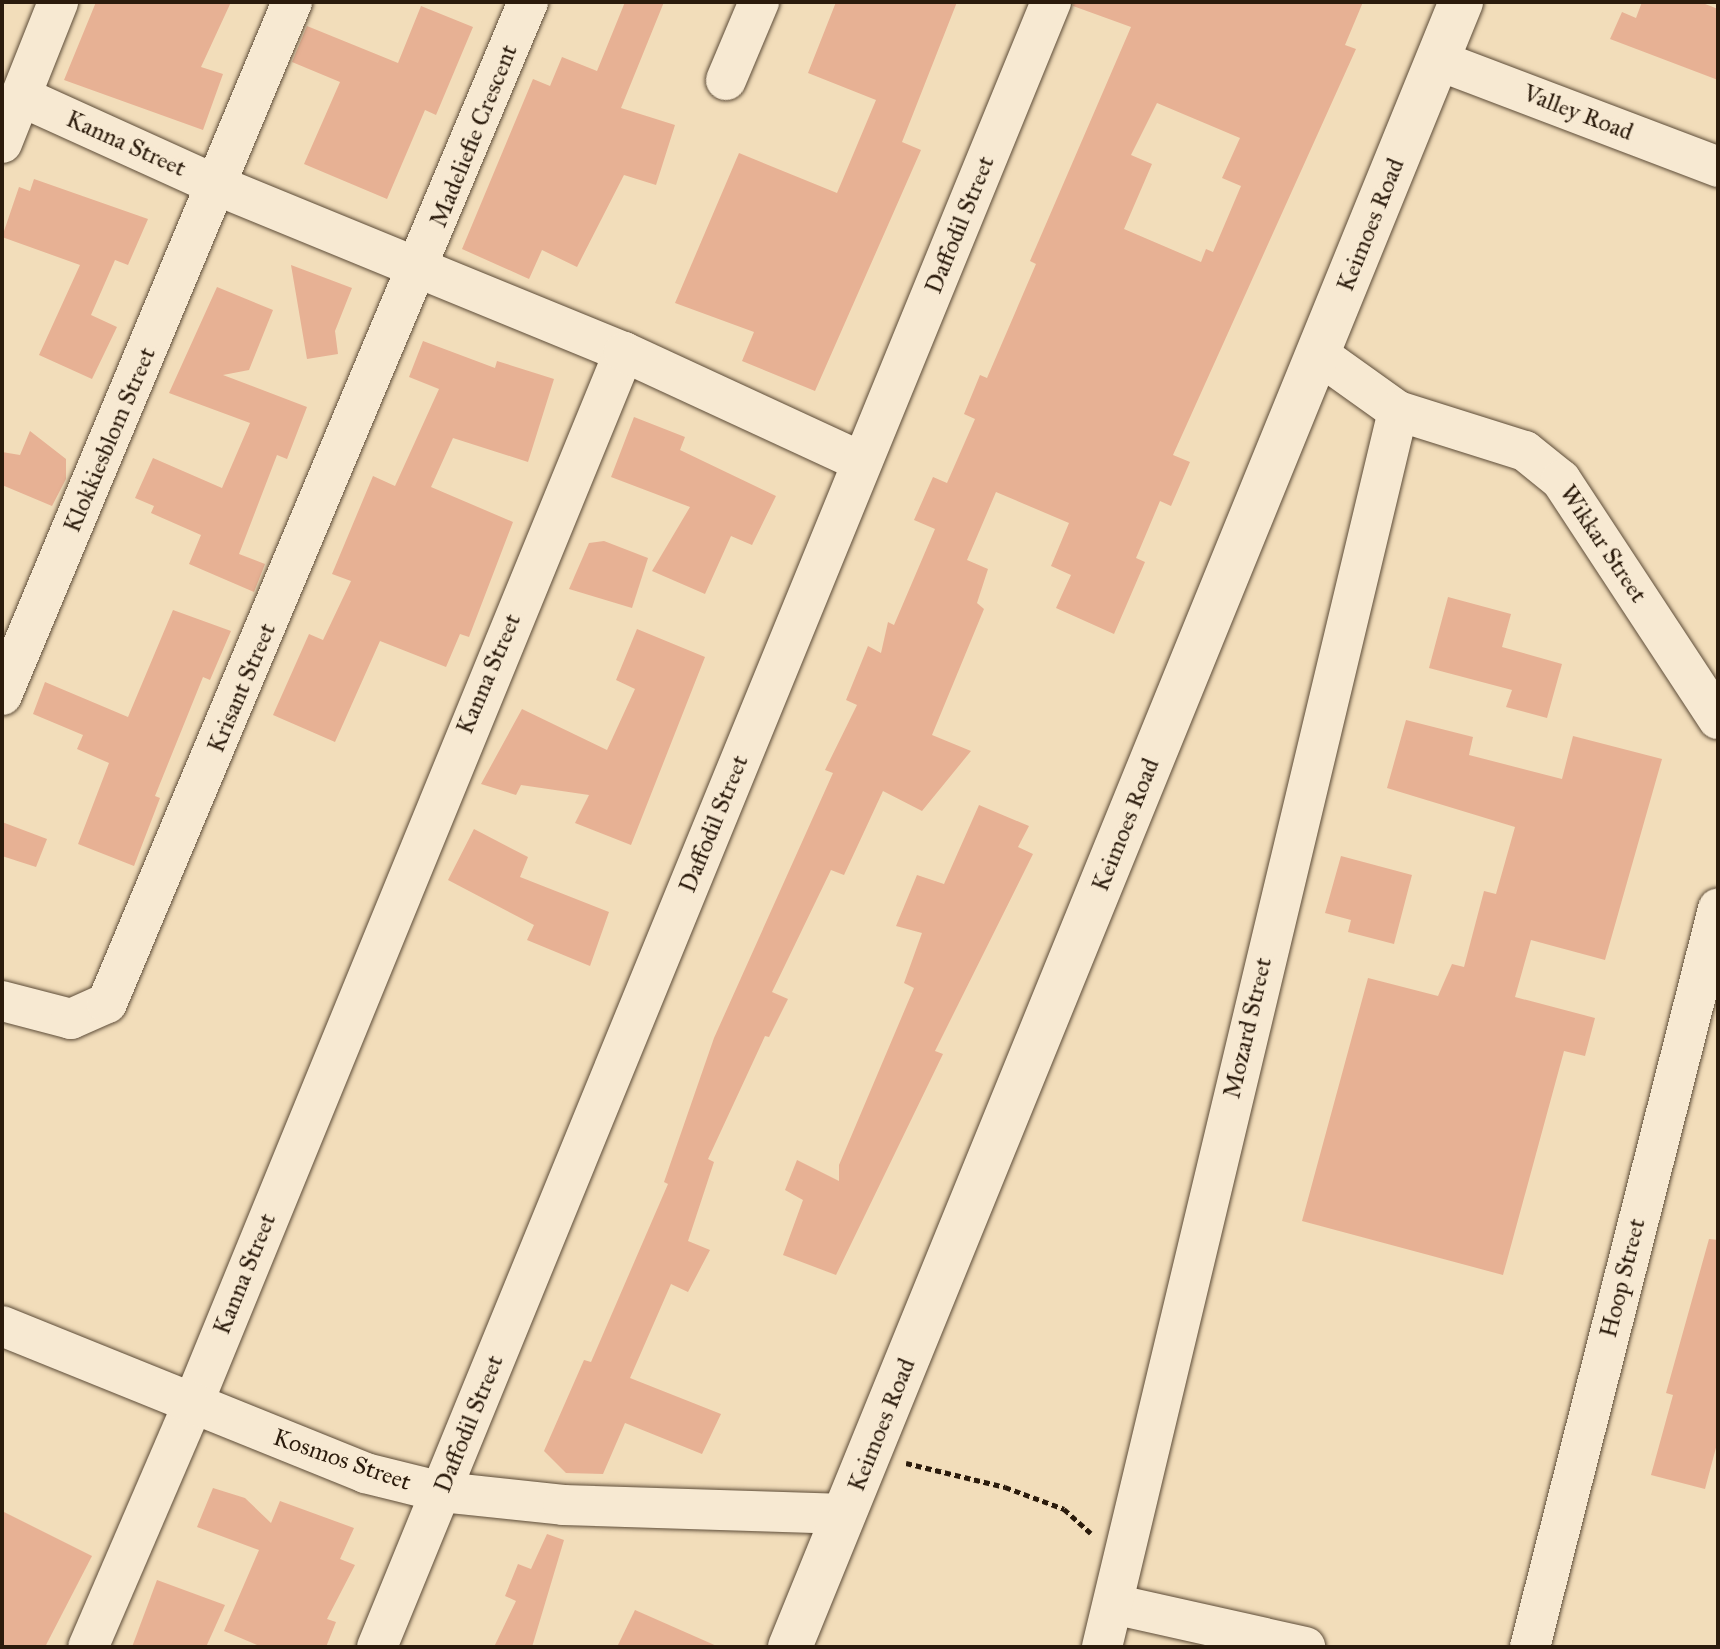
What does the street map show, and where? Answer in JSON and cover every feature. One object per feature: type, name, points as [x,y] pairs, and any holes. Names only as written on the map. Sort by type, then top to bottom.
[{"type":"street","points":[[2,143],[58,2]]},
{"type":"street","name":"Klokkiesblom Street","points":[[2,695],[292,2]]},
{"type":"street","name":"Madeliefie Crescent","points":[[419,269],[528,2]]},
{"type":"street","points":[[726,80],[759,2]]},
{"type":"street","name":"Daffodil Street","points":[[377,1647],[1051,2]]},
{"type":"street","name":"Keimoes Road","points":[[790,1647],[1461,2]]},
{"type":"street","name":"Valley Road","points":[[1437,60],[1718,167]]},
{"type":"street","name":"Kanna Street","points":[[22,97],[216,185],[624,352],[192,1406],[88,1647]]},
{"type":"street","name":"Krisant Street","points":[[2,1001],[71,1019],[107,1003],[419,269]]},
{"type":"street","points":[[624,352],[862,462]]},
{"type":"street","name":"Wikkar Street","points":[[1318,354],[1398,411],[1525,451],[1561,480],[1718,719]]},
{"type":"street","name":"Mozard Street","points":[[1102,1647],[1398,411]]},
{"type":"street","name":"Hoop Street","points":[[1530,1647],[1718,909]]},
{"type":"street","name":"Kosmos Street","points":[[2,1326],[192,1406],[365,1473],[442,1492],[563,1505],[846,1514]]},
{"type":"street","points":[[1117,1588],[1305,1647]]},
{"type":"path","points":[[870,1454],[1005,1487],[1064,1509],[1084,1525],[1117,1588]]},
{"type":"building","points":[[96,2],[231,2],[201,67],[223,74],[203,130],[64,80]]},
{"type":"building","points":[[625,2],[664,2],[621,108],[675,125],[656,185],[624,175],[577,267],[542,250],[529,279],[462,249],[533,79],[550,86],[562,57],[597,71]]},
{"type":"building","points":[[836,2],[957,2],[902,142],[921,150],[815,391],[742,361],[754,332],[675,303],[739,153],[837,193],[876,100],[808,73]]},
{"type":"building","points":[[1074,2],[1363,2],[1345,45],[1356,49],[1173,455],[1190,462],[1171,506],[1160,501],[1136,558],[1145,562],[1114,634],[1056,608],[1071,575],[1051,566],[1069,523],[996,492],[967,560],[988,569],[977,603],[984,609],[932,735],[971,751],[922,811],[883,791],[844,875],[831,870],[772,992],[788,999],[769,1037],[765,1036],[708,1159],[714,1162],[688,1241],[710,1250],[688,1292],[671,1284],[630,1378],[721,1414],[702,1454],[625,1423],[603,1474],[566,1473],[544,1451],[584,1360],[591,1362],[668,1184],[664,1182],[714,1038],[833,773],[825,770],[857,705],[846,700],[868,646],[881,653],[888,622],[894,625],[935,529],[914,520],[933,477],[947,483],[975,419],[964,414],[980,375],[987,378],[1036,264],[1030,261],[1131,27],[1073,6]],"holes":[[[1157,103],[1240,138],[1222,178],[1241,186],[1213,252],[1206,249],[1201,262],[1124,229],[1152,164],[1131,155]]]},
{"type":"building","points":[[1642,2],[1700,2],[1718,9],[1718,80],[1610,39],[1622,12],[1636,18]]},
{"type":"building","points":[[421,6],[473,27],[436,115],[425,110],[387,199],[304,164],[340,82],[292,62],[307,26],[398,63]]},
{"type":"building","points":[[34,179],[148,219],[128,265],[115,260],[91,315],[117,327],[92,379],[39,355],[80,265],[2,237],[19,187],[30,191]]},
{"type":"building","points":[[291,265],[352,288],[335,331],[338,354],[307,359]]},
{"type":"building","points":[[217,287],[273,310],[249,370],[223,375],[307,407],[287,459],[277,455],[239,554],[265,564],[254,592],[189,564],[201,535],[151,513],[154,506],[135,498],[153,458],[222,488],[250,423],[169,393]]},
{"type":"building","points":[[423,341],[495,368],[497,361],[554,379],[528,462],[453,438],[431,487],[513,522],[469,637],[460,634],[446,667],[380,641],[335,742],[273,715],[309,634],[323,640],[351,581],[332,574],[373,476],[395,486],[439,389],[409,377]]},
{"type":"building","points":[[634,417],[685,437],[680,450],[776,496],[752,545],[731,536],[705,594],[652,571],[690,507],[611,477]]},
{"type":"building","points":[[30,431],[66,459],[66,479],[52,506],[2,485],[2,452],[20,455]]},
{"type":"building","points":[[604,541],[648,558],[632,608],[569,589],[589,543]]},
{"type":"building","points":[[1448,597],[1511,614],[1502,647],[1562,664],[1547,718],[1506,707],[1512,690],[1429,668]]},
{"type":"building","points":[[173,610],[231,631],[210,680],[203,677],[155,796],[160,798],[134,866],[78,844],[109,763],[77,749],[83,735],[33,714],[45,682],[128,717]]},
{"type":"building","points":[[637,629],[705,657],[631,845],[575,823],[589,795],[521,785],[516,795],[481,784],[522,709],[607,750],[635,689],[616,680]]},
{"type":"building","points":[[1406,720],[1473,737],[1469,755],[1562,779],[1573,736],[1662,759],[1605,960],[1531,940],[1515,997],[1595,1018],[1585,1056],[1564,1051],[1503,1275],[1302,1221],[1368,978],[1438,996],[1452,964],[1464,967],[1484,891],[1496,894],[1515,827],[1387,788]]},
{"type":"building","points":[[979,805],[1029,826],[1018,847],[1033,854],[935,1051],[943,1054],[836,1275],[783,1255],[803,1200],[785,1190],[797,1160],[839,1181],[839,1165],[914,988],[904,983],[922,933],[896,926],[917,875],[944,884]]},
{"type":"building","points":[[2,822],[47,839],[36,867],[2,856]]},
{"type":"building","points":[[474,829],[528,857],[520,877],[609,912],[590,966],[527,940],[534,925],[448,880]]},
{"type":"building","points":[[1341,856],[1412,875],[1394,944],[1348,932],[1351,920],[1325,913]]},
{"type":"building","points":[[1709,1239],[1718,1240],[1718,1440],[1705,1489],[1651,1475],[1673,1395],[1666,1393]]},
{"type":"building","points":[[213,1488],[245,1498],[271,1523],[280,1501],[354,1528],[340,1559],[355,1565],[327,1619],[336,1622],[326,1647],[262,1647],[224,1631],[259,1550],[197,1527]]},
{"type":"building","points":[[2,1511],[92,1556],[45,1647],[2,1647]]},
{"type":"building","points":[[547,1534],[564,1540],[532,1647],[494,1647],[516,1601],[505,1596],[518,1564],[531,1569]]},
{"type":"building","points":[[157,1580],[225,1605],[206,1647],[132,1647]]},
{"type":"building","points":[[635,1610],[719,1647],[617,1647]]}]
